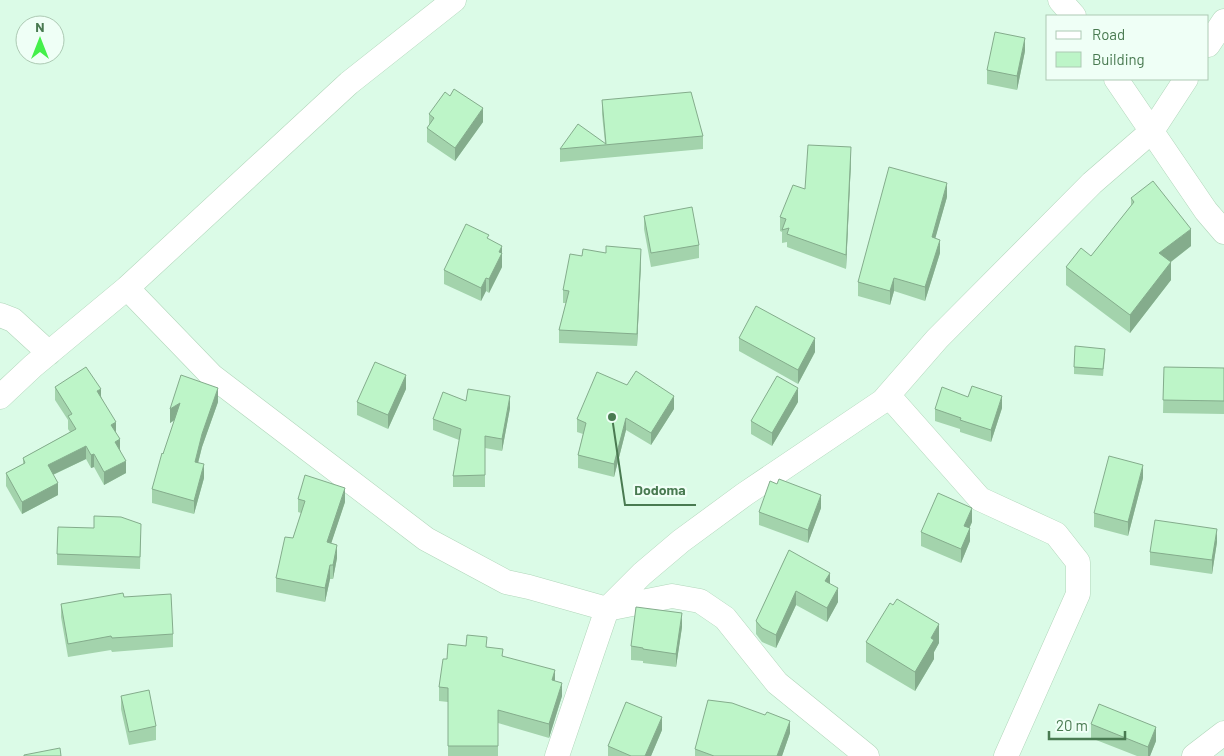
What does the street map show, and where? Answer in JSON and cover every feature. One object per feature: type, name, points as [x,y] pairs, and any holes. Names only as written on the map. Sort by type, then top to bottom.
[{"type":"street","points":[[0,396],[127,288],[349,83],[454,0]]},
{"type":"street","points":[[1060,0],[1073,15]]},
{"type":"street","points":[[1209,44],[1224,21]]},
{"type":"street","points":[[1117,80],[1206,212],[1224,232]]},
{"type":"street","points":[[556,756],[607,609],[642,574],[681,541],[745,494],[883,401],[937,339],[1092,183],[1152,131],[1185,80]]},
{"type":"street","points":[[127,288],[212,376],[426,539],[506,582],[607,609],[672,596],[700,601],[725,618],[777,683],[867,756]]},
{"type":"street","points":[[0,315],[12,320],[49,353]]},
{"type":"street","points":[[888,395],[980,499],[1056,534],[1078,562],[1078,594],[1006,756]]},
{"type":"street","points":[[1194,756],[1224,733]]},
{"type":"shaded area","points":[[0,0],[1224,0],[1224,756],[0,756]]},
{"type":"building","points":[[995,32],[1025,38],[1017,76],[987,70]]},
{"type":"building","points":[[454,89],[483,108],[455,148],[427,128],[434,118],[429,114],[445,92],[450,96]]},
{"type":"building","points":[[691,92],[703,136],[560,149],[578,124],[606,144],[602,100]]},
{"type":"building","points":[[808,145],[851,147],[846,255],[787,234],[789,228],[782,230],[786,219],[780,217],[793,185],[805,189]]},
{"type":"building","points":[[889,167],[947,183],[932,237],[940,240],[925,287],[894,278],[890,291],[858,282]]},
{"type":"building","points":[[1153,181],[1191,229],[1159,253],[1171,262],[1130,315],[1066,267],[1081,248],[1091,256],[1134,202],[1131,198]]},
{"type":"building","points":[[692,207],[699,245],[651,253],[644,216]]},
{"type":"building","points":[[466,224],[489,235],[487,238],[502,246],[499,252],[502,253],[489,279],[486,278],[481,288],[444,270]]},
{"type":"building","points":[[606,246],[641,249],[637,334],[559,330],[569,291],[563,290],[570,254],[582,256],[583,249],[606,253]]},
{"type":"building","points":[[756,306],[815,338],[798,370],[739,338]]},
{"type":"building","points":[[1075,346],[1105,349],[1103,369],[1074,367]]},
{"type":"building","points":[[375,362],[406,375],[388,415],[357,402]]},
{"type":"building","points":[[86,367],[101,389],[97,391],[116,422],[111,425],[120,439],[115,442],[126,461],[104,472],[94,454],[91,455],[86,446],[48,465],[58,483],[22,502],[6,473],[25,463],[23,458],[76,429],[68,416],[72,414],[55,387]]},
{"type":"building","points":[[1164,367],[1224,368],[1224,401],[1163,400]]},
{"type":"building","points":[[636,371],[674,396],[651,433],[626,418],[614,464],[578,455],[586,423],[577,419],[597,372],[627,385]]},
{"type":"building","points":[[181,375],[218,388],[202,434],[195,462],[204,464],[194,501],[152,489],[162,453],[180,403],[170,409]]},
{"type":"building","points":[[777,376],[798,388],[772,433],[751,421]]},
{"type":"building","points":[[972,386],[1002,396],[991,430],[960,420],[961,418],[935,409],[942,387],[968,397]]},
{"type":"building","points":[[468,389],[510,396],[502,439],[485,436],[485,475],[453,476],[461,429],[433,419],[443,392],[466,401]]},
{"type":"building","points":[[1109,456],[1143,465],[1128,522],[1094,513]]},
{"type":"building","points":[[305,475],[345,488],[327,542],[337,545],[333,565],[330,565],[325,588],[276,578],[285,537],[293,538],[305,501],[298,499]]},
{"type":"building","points":[[779,479],[821,495],[808,530],[759,512],[770,481],[777,484]]},
{"type":"building","points":[[938,493],[972,508],[964,526],[970,528],[961,549],[921,532]]},
{"type":"building","points":[[94,516],[121,517],[141,524],[140,557],[57,554],[58,527],[94,528]]},
{"type":"building","points":[[1155,520],[1217,529],[1212,560],[1150,552]]},
{"type":"building","points":[[789,550],[830,573],[825,581],[838,588],[827,608],[796,591],[776,635],[762,628],[756,621]]},
{"type":"building","points":[[123,593],[124,597],[171,594],[173,634],[112,638],[111,636],[68,644],[61,604]]},
{"type":"building","points":[[897,599],[939,624],[931,638],[934,640],[915,672],[866,642],[890,603],[893,605]]},
{"type":"building","points":[[636,607],[682,613],[676,654],[631,646]]},
{"type":"building","points":[[467,635],[487,637],[486,647],[503,649],[502,656],[555,670],[552,680],[562,683],[549,724],[498,710],[498,746],[448,746],[448,688],[439,687],[443,659],[447,659],[448,644],[466,646]]},
{"type":"building","points":[[149,690],[156,726],[129,732],[121,696]]},
{"type":"building","points":[[708,700],[732,703],[765,715],[767,712],[790,721],[777,756],[714,756],[695,749]]},
{"type":"building","points":[[626,702],[662,717],[645,756],[631,756],[608,746]]},
{"type":"building","points":[[1099,704],[1156,727],[1148,747],[1091,724]]},
{"type":"building","points":[[60,748],[61,756],[24,756],[24,755]]},
{"type":"place","name":"Dodoma","points":[[612,417]]}]
